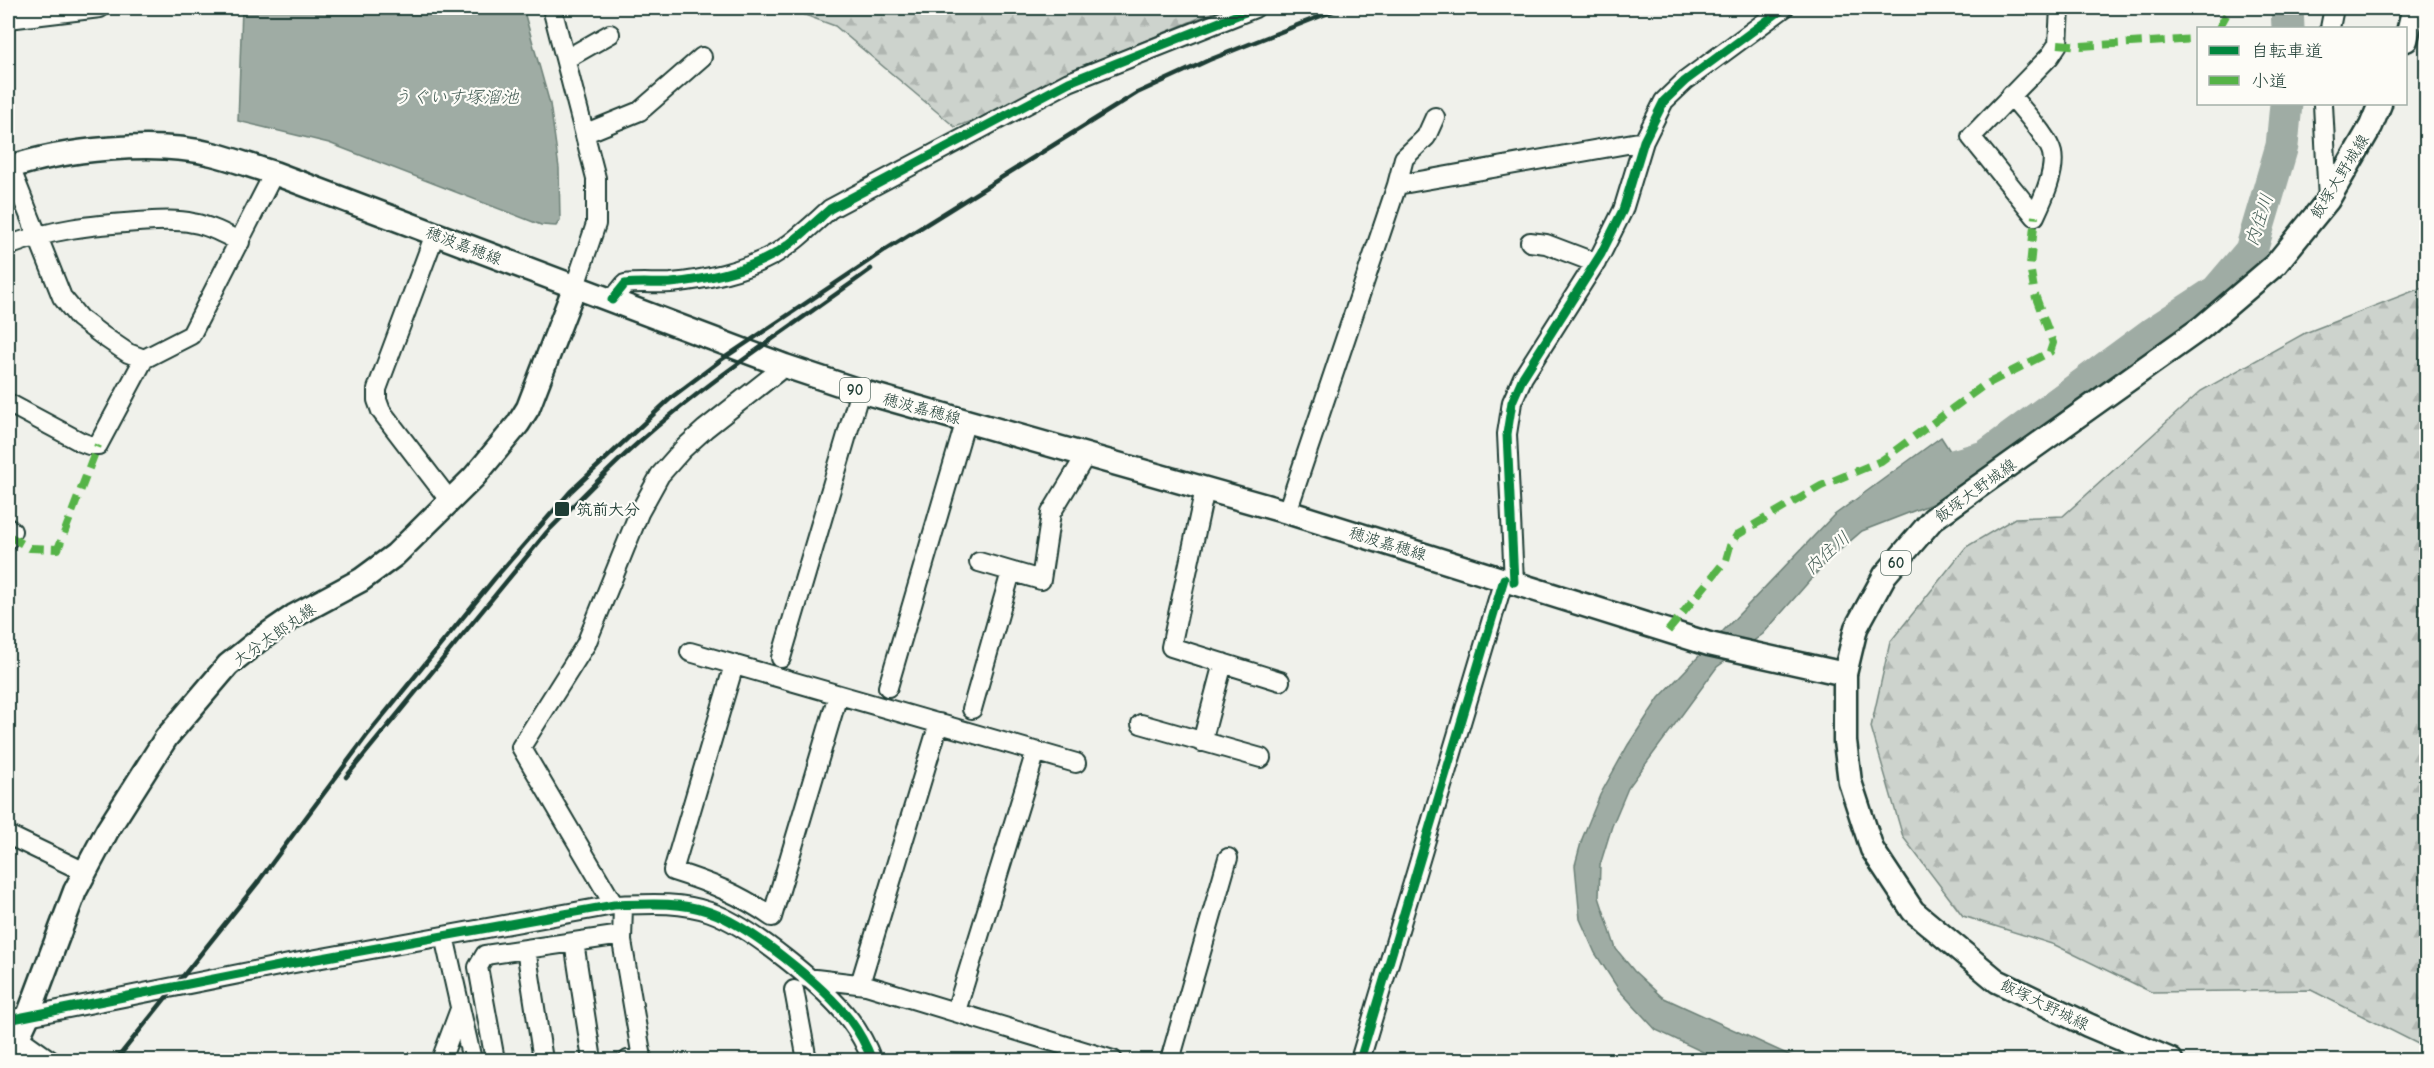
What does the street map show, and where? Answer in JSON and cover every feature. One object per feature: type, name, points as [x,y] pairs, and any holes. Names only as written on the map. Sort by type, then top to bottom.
[{"type":"main road","points":[[2407,36],[2414,8]]},
{"type":"main road","name":"飯塚大野城線","points":[[2171,1060],[2088,1025],[1997,981],[1913,911],[1872,849],[1850,782],[1845,741],[1845,674],[1856,628],[1885,575],[1933,519],[2200,328],[2276,264],[2328,200],[2371,126],[2380,105]]},
{"type":"main road","name":"穂波嘉穂線","points":[[9,167],[74,153],[143,147],[178,148],[212,153],[274,173],[785,366],[860,391],[1287,512],[1709,644],[1845,674]]},
{"type":"main road","name":"大分太郎丸線","points":[[8,1059],[18,1024],[75,891],[107,831],[166,738],[228,665],[294,616],[361,580],[387,561],[474,477],[511,433],[528,408],[575,286]]},
{"type":"street","points":[[8,19],[100,8]]},
{"type":"street","points":[[552,8],[597,178],[596,224],[575,286]]},
{"type":"street","points":[[612,300],[625,284],[669,283],[703,277],[741,268],[772,255],[801,236],[830,209],[1069,82],[1255,8]]},
{"type":"street","points":[[1360,1060],[1509,580],[1507,434],[1512,402],[1523,377],[1596,263],[1623,210],[1644,141],[1664,101],[1685,81],[1784,8]]},
{"type":"street","points":[[2011,96],[2043,137],[2052,153],[2048,188],[2035,216],[1971,137],[2050,56],[2058,44],[2060,8]]},
{"type":"street","points":[[2330,27],[2334,8]]},
{"type":"street","points":[[566,59],[610,34]]},
{"type":"street","points":[[586,133],[640,111],[702,57]]},
{"type":"street","points":[[2323,105],[2328,200]]},
{"type":"street","points":[[1287,512],[1397,185],[1404,158],[1426,137],[1435,117]]},
{"type":"street","points":[[1397,185],[1644,141]]},
{"type":"street","points":[[9,167],[62,297],[79,318],[128,353],[144,359]]},
{"type":"street","points":[[8,403],[81,442],[98,445],[144,359],[191,335],[274,173]]},
{"type":"street","points":[[8,246],[38,235],[97,225],[176,221],[213,228],[240,242]]},
{"type":"street","points":[[435,234],[377,389],[377,400],[381,411],[450,501]]},
{"type":"street","points":[[1530,242],[1546,244],[1596,263]]},
{"type":"street","points":[[637,1060],[618,905],[521,747],[586,644],[639,513],[660,475],[705,429],[785,366]]},
{"type":"street","points":[[781,658],[860,391]]},
{"type":"street","points":[[888,687],[966,420]]},
{"type":"street","points":[[979,562],[1041,580],[1051,513],[1086,455]]},
{"type":"street","points":[[1204,489],[1171,647],[1280,681]]},
{"type":"street","points":[[8,528],[12,531],[8,539]]},
{"type":"street","points":[[972,709],[1011,572]]},
{"type":"street","points":[[690,652],[1076,763]]},
{"type":"street","points":[[1202,742],[1223,663]]},
{"type":"street","points":[[734,665],[674,871],[743,897],[772,917],[838,694]]},
{"type":"street","points":[[860,984],[939,723]]},
{"type":"street","points":[[1141,724],[1261,758]]},
{"type":"street","points":[[956,1011],[1036,751]]},
{"type":"street","points":[[8,835],[85,872]]},
{"type":"street","points":[[1170,1060],[1228,858]]},
{"type":"street","points":[[50,1060],[18,1024],[289,964],[618,905],[661,903],[709,911],[746,930],[807,978],[850,1020],[872,1060]]},
{"type":"street","points":[[495,1060],[478,967],[485,955],[622,935]]},
{"type":"street","points":[[444,936],[472,1060]]},
{"type":"street","points":[[574,942],[592,1060]]},
{"type":"street","points":[[526,949],[543,1060]]},
{"type":"street","points":[[807,978],[860,984],[1113,1060]]},
{"type":"street","points":[[794,990],[807,1060]]},
{"type":"street","points":[[441,1060],[460,1009]]},
{"type":"green space","points":[[786,8],[1223,8],[1073,71],[996,113],[955,127],[835,26]]},
{"type":"green space","points":[[2426,286],[2426,1048],[2311,990],[2151,992],[2055,945],[1963,916],[1903,837],[1871,727],[1890,642],[1966,547],[2015,518],[2063,516],[2201,391],[2305,333]]},
{"type":"water","name":"うぐいす塚溜池","points":[[242,8],[523,8],[550,104],[559,168],[560,220],[556,226],[541,225],[329,143],[238,121]]},
{"type":"water","points":[[1941,437],[1968,479],[1934,503],[1862,531],[1826,562],[1763,634],[1717,667],[1628,788],[1612,826],[1600,865],[1599,897],[1616,949],[1634,971],[1662,997],[1800,1060],[1720,1060],[1656,1030],[1619,990],[1595,953],[1580,919],[1575,865],[1582,839],[1600,795],[1628,745],[1659,698],[1833,516]]},
{"type":"waterway","name":"内住川","points":[[2287,8],[2288,27]]},
{"type":"waterway","name":"内住川","points":[[1918,482],[1932,472],[1985,457],[2153,333],[2217,291],[2251,251],[2282,146],[2286,105]]},
{"type":"railway","points":[[255,886],[368,734],[495,578],[570,492],[672,397],[721,360],[885,250],[1137,93],[1209,60],[1341,8]]},
{"type":"railway","points":[[346,777],[547,532],[604,475],[639,442],[695,396],[871,269]]},
{"type":"railway","points":[[116,1060],[259,881]]},
{"type":"marked path","points":[[2220,27],[2230,8]]},
{"type":"marked path","points":[[2058,44],[2081,46],[2197,39]]},
{"type":"marked path","points":[[1668,631],[1726,560],[1730,546],[1737,535],[1821,486],[1881,461],[1983,386],[2050,352],[2053,343],[2035,295],[2030,266],[2035,216]]},
{"type":"marked path","points":[[9,536],[30,548],[58,549],[98,445]]},
{"type":"cycle path","points":[[612,300],[625,284],[697,280],[724,274],[762,261],[803,234],[830,209],[1069,82],[1255,8]]},
{"type":"cycle path","points":[[1514,582],[1507,434],[1512,402],[1523,377],[1601,254],[1623,210],[1644,141],[1664,101],[1685,81],[1784,8]]},
{"type":"cycle path","points":[[1360,1060],[1504,579]]},
{"type":"cycle path","points":[[8,1020],[289,964],[614,905],[662,904],[686,906],[710,912],[765,943],[805,975],[838,1006],[857,1029],[872,1060]]},
{"type":"place","name":"筑前大分","points":[[562,509]]}]
